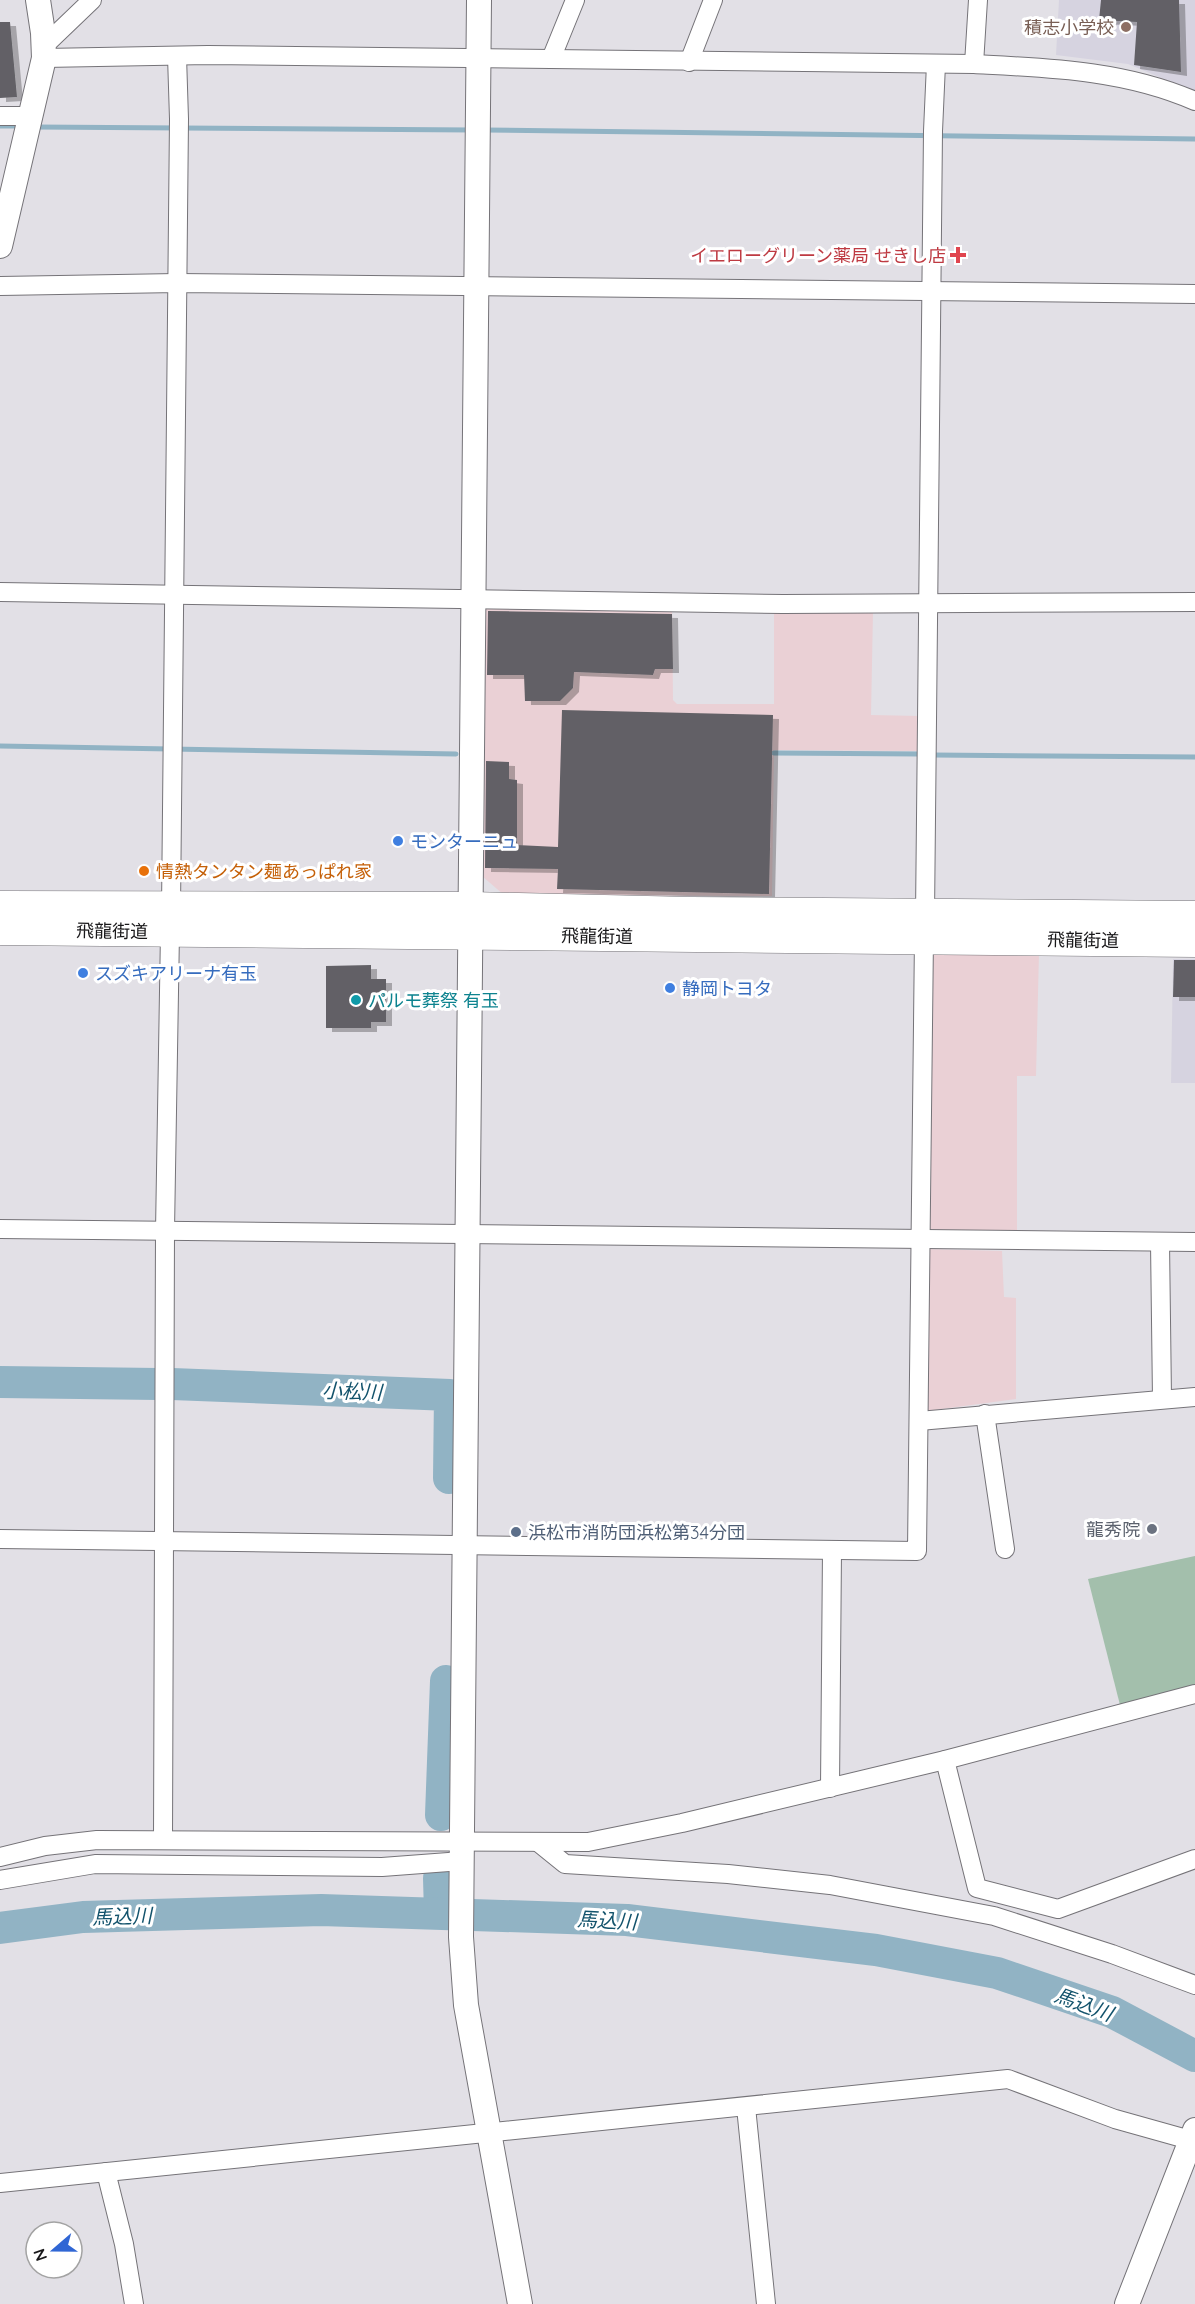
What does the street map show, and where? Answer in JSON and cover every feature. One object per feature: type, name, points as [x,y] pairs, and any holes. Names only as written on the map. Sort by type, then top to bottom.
[{"type":"highway","name":"飛龍街道","points":[[0,907],[170,920]]},
{"type":"highway","name":"飛龍街道","points":[[925,927],[1195,916]]},
{"type":"highway","name":"飛龍街道","points":[[0,929],[170,920],[471,921],[925,927],[1195,941]]},
{"type":"street","points":[[0,246],[44,52],[38,0]]},
{"type":"street","points":[[44,52],[92,0]]},
{"type":"street","points":[[479,0],[461,1937],[466,2005],[520,2304]]},
{"type":"street","points":[[551,59],[575,0]]},
{"type":"street","points":[[689,62],[713,0]]},
{"type":"street","points":[[974,64],[978,0]]},
{"type":"street","points":[[44,52],[177,56],[974,64],[1061,68],[1114,75],[1195,101]]},
{"type":"street","points":[[163,1839],[165,1231],[173,747],[179,126],[177,56]]},
{"type":"street","points":[[0,1539],[917,1551],[933,136],[936,64]]},
{"type":"street","points":[[0,116],[28,125]]},
{"type":"street","points":[[0,286],[177,284],[1195,294]]},
{"type":"street","points":[[0,592],[474,600],[1195,602]]},
{"type":"street","points":[[0,1230],[1195,1242]]},
{"type":"street","points":[[1160,1242],[1162,1399]]},
{"type":"street","points":[[920,1420],[1195,1397]]},
{"type":"street","points":[[985,1414],[1005,1549]]},
{"type":"street","points":[[830,1788],[832,1550]]},
{"type":"street","points":[[0,1880],[96,1864],[382,1867],[462,1852],[539,1843],[588,1842],[945,1760],[1195,1694]]},
{"type":"street","points":[[945,1760],[978,1888],[1058,1909],[1195,1860]]},
{"type":"street","points":[[0,1857],[45,1846],[97,1840],[163,1839],[462,1852]]},
{"type":"street","points":[[539,1843],[564,1864],[728,1874],[830,1885],[994,1916],[1112,1954],[1195,1985]]},
{"type":"street","points":[[0,2183],[1008,2079],[1115,2119],[1193,2135],[1127,2304]]},
{"type":"street","points":[[746,2107],[766,2304]]},
{"type":"street","points":[[106,2172],[124,2244],[134,2304]]},
{"type":"shaded area","name":"積志小学校","points":[[1059,0],[1195,0],[1195,92],[1128,64],[1056,55]]},
{"type":"shaded area","points":[[672,607],[673,700],[677,704],[774,704],[774,611],[873,612],[871,715],[920,716],[920,751],[774,750],[772,896],[504,895],[482,876],[484,610],[486,608]]},
{"type":"shaded area","points":[[930,950],[1039,953],[1036,1076],[1017,1076],[1017,1234],[927,1234]]},
{"type":"shaded area","points":[[1173,959],[1195,959],[1195,1083],[1171,1083]]},
{"type":"shaded area","points":[[926,1249],[1002,1251],[1004,1297],[1016,1298],[1016,1399],[927,1411]]},
{"type":"green space","points":[[1195,1556],[1195,1685],[1120,1705],[1088,1579]]},
{"type":"building","points":[[1101,0],[1179,0],[1181,72],[1134,65],[1137,22],[1099,20]]},
{"type":"building","points":[[0,22],[10,22],[17,97],[0,98]]},
{"type":"building","points":[[488,611],[672,614],[673,669],[655,669],[653,675],[574,672],[573,688],[560,701],[525,701],[524,675],[487,675]]},
{"type":"building","points":[[562,710],[773,715],[769,894],[557,889],[558,869],[485,868],[486,761],[509,762],[509,779],[517,780],[517,845],[558,847]]},
{"type":"building","points":[[1174,960],[1195,960],[1195,997],[1173,997]]},
{"type":"building","name":"パルモ葬祭 有玉","points":[[371,965],[371,979],[386,979],[386,1022],[371,1022],[371,1028],[326,1028],[326,966]]},
{"type":"waterway","points":[[0,126],[22,126]]},
{"type":"waterway","points":[[35,127],[472,130]]},
{"type":"waterway","points":[[485,130],[1195,139]]},
{"type":"waterway","points":[[0,746],[456,754]]},
{"type":"waterway","points":[[774,753],[920,754]]},
{"type":"waterway","points":[[933,755],[1195,757]]},
{"type":"waterway","name":"小松川","points":[[0,1382],[158,1384]]},
{"type":"waterway","name":"小松川","points":[[172,1384],[450,1395],[449,1478]]},
{"type":"waterway","name":"小松川","points":[[441,1815],[446,1681]]},
{"type":"waterway","name":"小松川","points":[[439,1878],[440,1913]]},
{"type":"waterway","name":"馬込川","points":[[0,1928],[83,1917],[321,1910],[627,1920],[876,1950],[997,1973],[1112,2012],[1195,2056]]},
{"type":"place","name":"積志小学校","points":[[1126,27]]},
{"type":"place","name":"イエローグリーン薬局 せきし店","points":[[958,255]]},
{"type":"place","name":"モンターニュ","points":[[398,841]]},
{"type":"place","name":"情熱タンタン麺あっぱれ家","points":[[144,871]]},
{"type":"place","name":"スズキアリーナ有玉","points":[[83,973]]},
{"type":"place","name":"静岡トヨタ","points":[[670,988]]},
{"type":"place","name":"パルモ葬祭 有玉","points":[[356,1000]]},
{"type":"place","name":"龍秀院","points":[[1152,1529]]},
{"type":"place","name":"浜松市消防団浜松第34分団","points":[[516,1532]]}]
